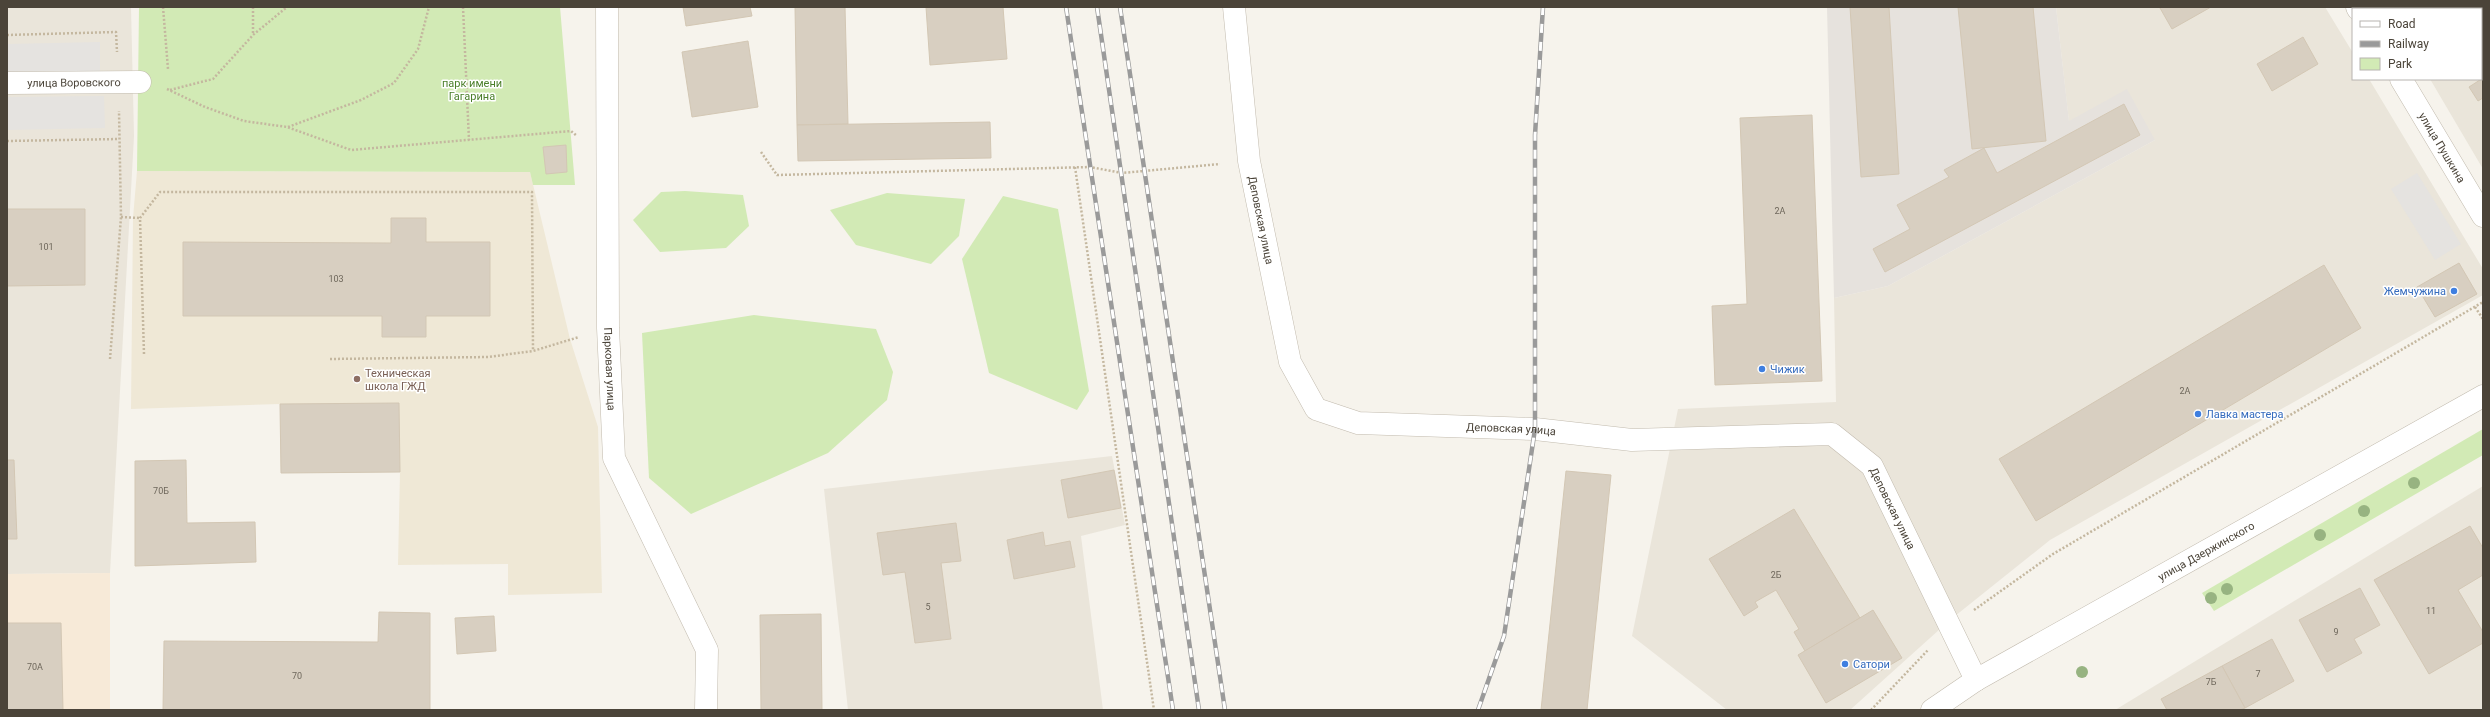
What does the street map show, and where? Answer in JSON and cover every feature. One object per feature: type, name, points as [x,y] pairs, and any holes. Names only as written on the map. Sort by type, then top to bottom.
[{"type":"street","name":"Парковая улица","points":[[607,7],[606,163],[608,328],[614,458],[707,650],[706,710]]},
{"type":"street","name":"Деповская улица","points":[[1234,7],[1249,161],[1290,362],[1316,409],[1358,423],[1535,429],[1632,440],[1832,434],[1872,466],[1976,680]]},
{"type":"street","name":"улица Пушкина","points":[[2402,80],[2483,216]]},
{"type":"street","name":"улица Воровского","points":[[7,83],[130,81]]},
{"type":"street","name":"улица Дзержинского","points":[[1932,710],[1976,680],[2483,396]]},
{"type":"path","points":[[163,7],[169,75]]},
{"type":"path","points":[[253,7],[253,35]]},
{"type":"path","points":[[170,90],[213,79],[253,35],[287,7]]},
{"type":"path","points":[[287,127],[361,100],[394,83],[418,49],[429,7]]},
{"type":"path","points":[[463,7],[469,140]]},
{"type":"path","points":[[7,35],[116,32],[130,81],[119,139],[121,217],[110,358]]},
{"type":"path","points":[[130,81],[170,90],[204,107],[244,121],[287,127],[351,150],[571,131],[606,163]]},
{"type":"path","points":[[169,82],[170,90]]},
{"type":"path","points":[[7,141],[119,139]]},
{"type":"path","points":[[762,152],[777,175],[1075,167],[1090,167],[1122,173],[1249,161]]},
{"type":"path","points":[[1075,167],[1154,710]]},
{"type":"path","points":[[144,354],[140,218],[160,192],[532,192],[533,351]]},
{"type":"path","points":[[121,217],[140,218]]},
{"type":"path","points":[[1871,710],[1950,627],[2053,554],[2483,302]]},
{"type":"path","points":[[2475,307],[2483,319]]},
{"type":"path","points":[[330,359],[488,357],[533,351],[608,328]]},
{"type":"shaded area","points":[[7,7],[131,7],[134,136],[110,573],[7,574]]},
{"type":"shaded area","points":[[1827,7],[2056,7],[2069,121],[2127,89],[2155,140],[1888,286],[1834,298]]},
{"type":"shaded area","points":[[2056,7],[2325,7],[2352,51],[2352,80],[2370,80],[2483,269],[2483,295],[2050,540],[1950,620],[1850,710],[1727,710],[1632,636],[1678,409],[1836,402],[1834,298],[1888,286],[2155,140],[2069,122]]},
{"type":"shaded area","points":[[2483,7],[2483,169],[2431,80],[2482,80],[2482,8],[2388,8]]},
{"type":"shaded area","points":[[100,42],[100,71],[7,72],[7,44]]},
{"type":"shaded area","points":[[104,96],[105,128],[7,130],[7,97]]},
{"type":"shaded area","name":"Техническая школа ГЖД","points":[[137,171],[530,172],[570,339],[598,427],[602,593],[508,595],[508,564],[398,565],[400,472],[281,473],[280,404],[131,409],[133,218]]},
{"type":"shaded area","points":[[2417,173],[2461,244],[2435,260],[2391,189]]},
{"type":"shaded area","points":[[1112,456],[1125,525],[1081,536],[1103,710],[848,710],[824,489]]},
{"type":"shaded area","points":[[2483,486],[2483,710],[2115,710]]},
{"type":"shaded area","points":[[110,573],[110,710],[7,710],[7,574]]},
{"type":"green space","name":"парк имени Гагарина","points":[[139,7],[560,7],[575,185],[533,185],[530,172],[137,171]]},
{"type":"green space","points":[[685,191],[743,195],[749,226],[726,248],[660,252],[633,220],[661,192]]},
{"type":"green space","points":[[887,193],[965,199],[959,236],[931,264],[856,245],[830,210]]},
{"type":"green space","points":[[1003,196],[1058,209],[1089,391],[1077,410],[989,373],[962,259]]},
{"type":"green space","points":[[754,315],[876,329],[893,372],[887,400],[828,453],[691,514],[649,478],[642,333]]},
{"type":"green space","points":[[2483,429],[2483,455],[2214,611],[2202,593]]},
{"type":"building","points":[[683,7],[750,7],[752,16],[686,26]]},
{"type":"building","points":[[795,7],[845,7],[848,124],[797,125]]},
{"type":"building","points":[[926,7],[1003,7],[1007,59],[930,65]]},
{"type":"building","points":[[1850,7],[1889,7],[1899,174],[1861,177]]},
{"type":"building","points":[[1958,7],[2033,7],[2046,141],[1972,149]]},
{"type":"building","points":[[2211,7],[2172,29],[2160,8]]},
{"type":"building","points":[[2303,37],[2318,64],[2272,91],[2257,64]]},
{"type":"building","points":[[748,41],[758,107],[692,117],[682,52]]},
{"type":"building","points":[[2482,79],[2483,98],[2478,101],[2469,87]]},
{"type":"building","points":[[2124,104],[2140,135],[1885,272],[1873,249],[1910,229],[1897,205],[1949,177],[1944,170],[1984,148],[1997,173]]},
{"type":"building","points":[[1812,115],[1822,381],[1715,385],[1712,306],[1747,304],[1740,118]]},
{"type":"building","points":[[990,122],[991,158],[798,161],[797,125]]},
{"type":"building","points":[[566,145],[567,172],[546,174],[543,147]]},
{"type":"building","points":[[7,209],[85,209],[85,285],[7,286]]},
{"type":"building","points":[[391,218],[426,218],[426,242],[490,242],[490,316],[426,316],[426,337],[382,337],[382,316],[183,316],[183,242],[391,243]]},
{"type":"building","points":[[2459,263],[2477,294],[2435,317],[2417,287]]},
{"type":"building","points":[[2324,265],[2361,328],[2036,521],[1999,459]]},
{"type":"building","points":[[399,403],[400,472],[281,473],[280,404]]},
{"type":"building","points":[[7,460],[14,460],[17,539],[7,539]]},
{"type":"building","points":[[186,460],[187,523],[255,522],[256,562],[135,566],[135,461]]},
{"type":"building","points":[[1114,470],[1121,508],[1068,518],[1061,480]]},
{"type":"building","points":[[1566,471],[1611,475],[1587,710],[1541,710]]},
{"type":"building","points":[[1794,509],[1860,618],[1805,651],[1794,632],[1799,629],[1776,590],[1755,602],[1758,607],[1744,616],[1709,559]]},
{"type":"building","points":[[956,523],[961,561],[941,563],[951,639],[915,643],[905,572],[883,575],[877,533]]},
{"type":"building","points":[[2470,526],[2483,548],[2483,575],[2458,590],[2483,632],[2483,643],[2429,674],[2374,580]]},
{"type":"building","points":[[1043,532],[1045,546],[1070,541],[1075,567],[1014,579],[1007,540]]},
{"type":"building","points":[[2360,588],[2380,625],[2354,639],[2362,653],[2327,672],[2299,620]]},
{"type":"building","points":[[1873,610],[1902,658],[1826,703],[1798,655]]},
{"type":"building","points":[[379,612],[430,613],[430,710],[163,710],[164,641],[378,642]]},
{"type":"building","points":[[821,614],[822,710],[761,710],[760,615]]},
{"type":"building","points":[[494,616],[496,651],[457,654],[455,618]]},
{"type":"building","points":[[7,623],[61,623],[63,710],[7,710]]},
{"type":"building","points":[[2272,639],[2294,681],[2245,708],[2222,666]]},
{"type":"building","points":[[2222,666],[2245,708],[2240,710],[2167,710],[2161,699]]},
{"type":"railway","points":[[1066,7],[1173,710]]},
{"type":"railway","points":[[1097,7],[1199,710]]},
{"type":"railway","points":[[1120,7],[1225,710]]},
{"type":"railway","points":[[1478,710],[1504,636],[1535,429],[1535,135],[1543,7]]},
{"type":"place","name":"Жемчужина","points":[[2454,291]]},
{"type":"place","name":"Чижик","points":[[1762,369]]},
{"type":"place","name":"Техническая школа ГЖД","points":[[357,379]]},
{"type":"place","name":"Лавка мастера","points":[[2198,414]]},
{"type":"place","name":"Сатори","points":[[1845,664]]}]
